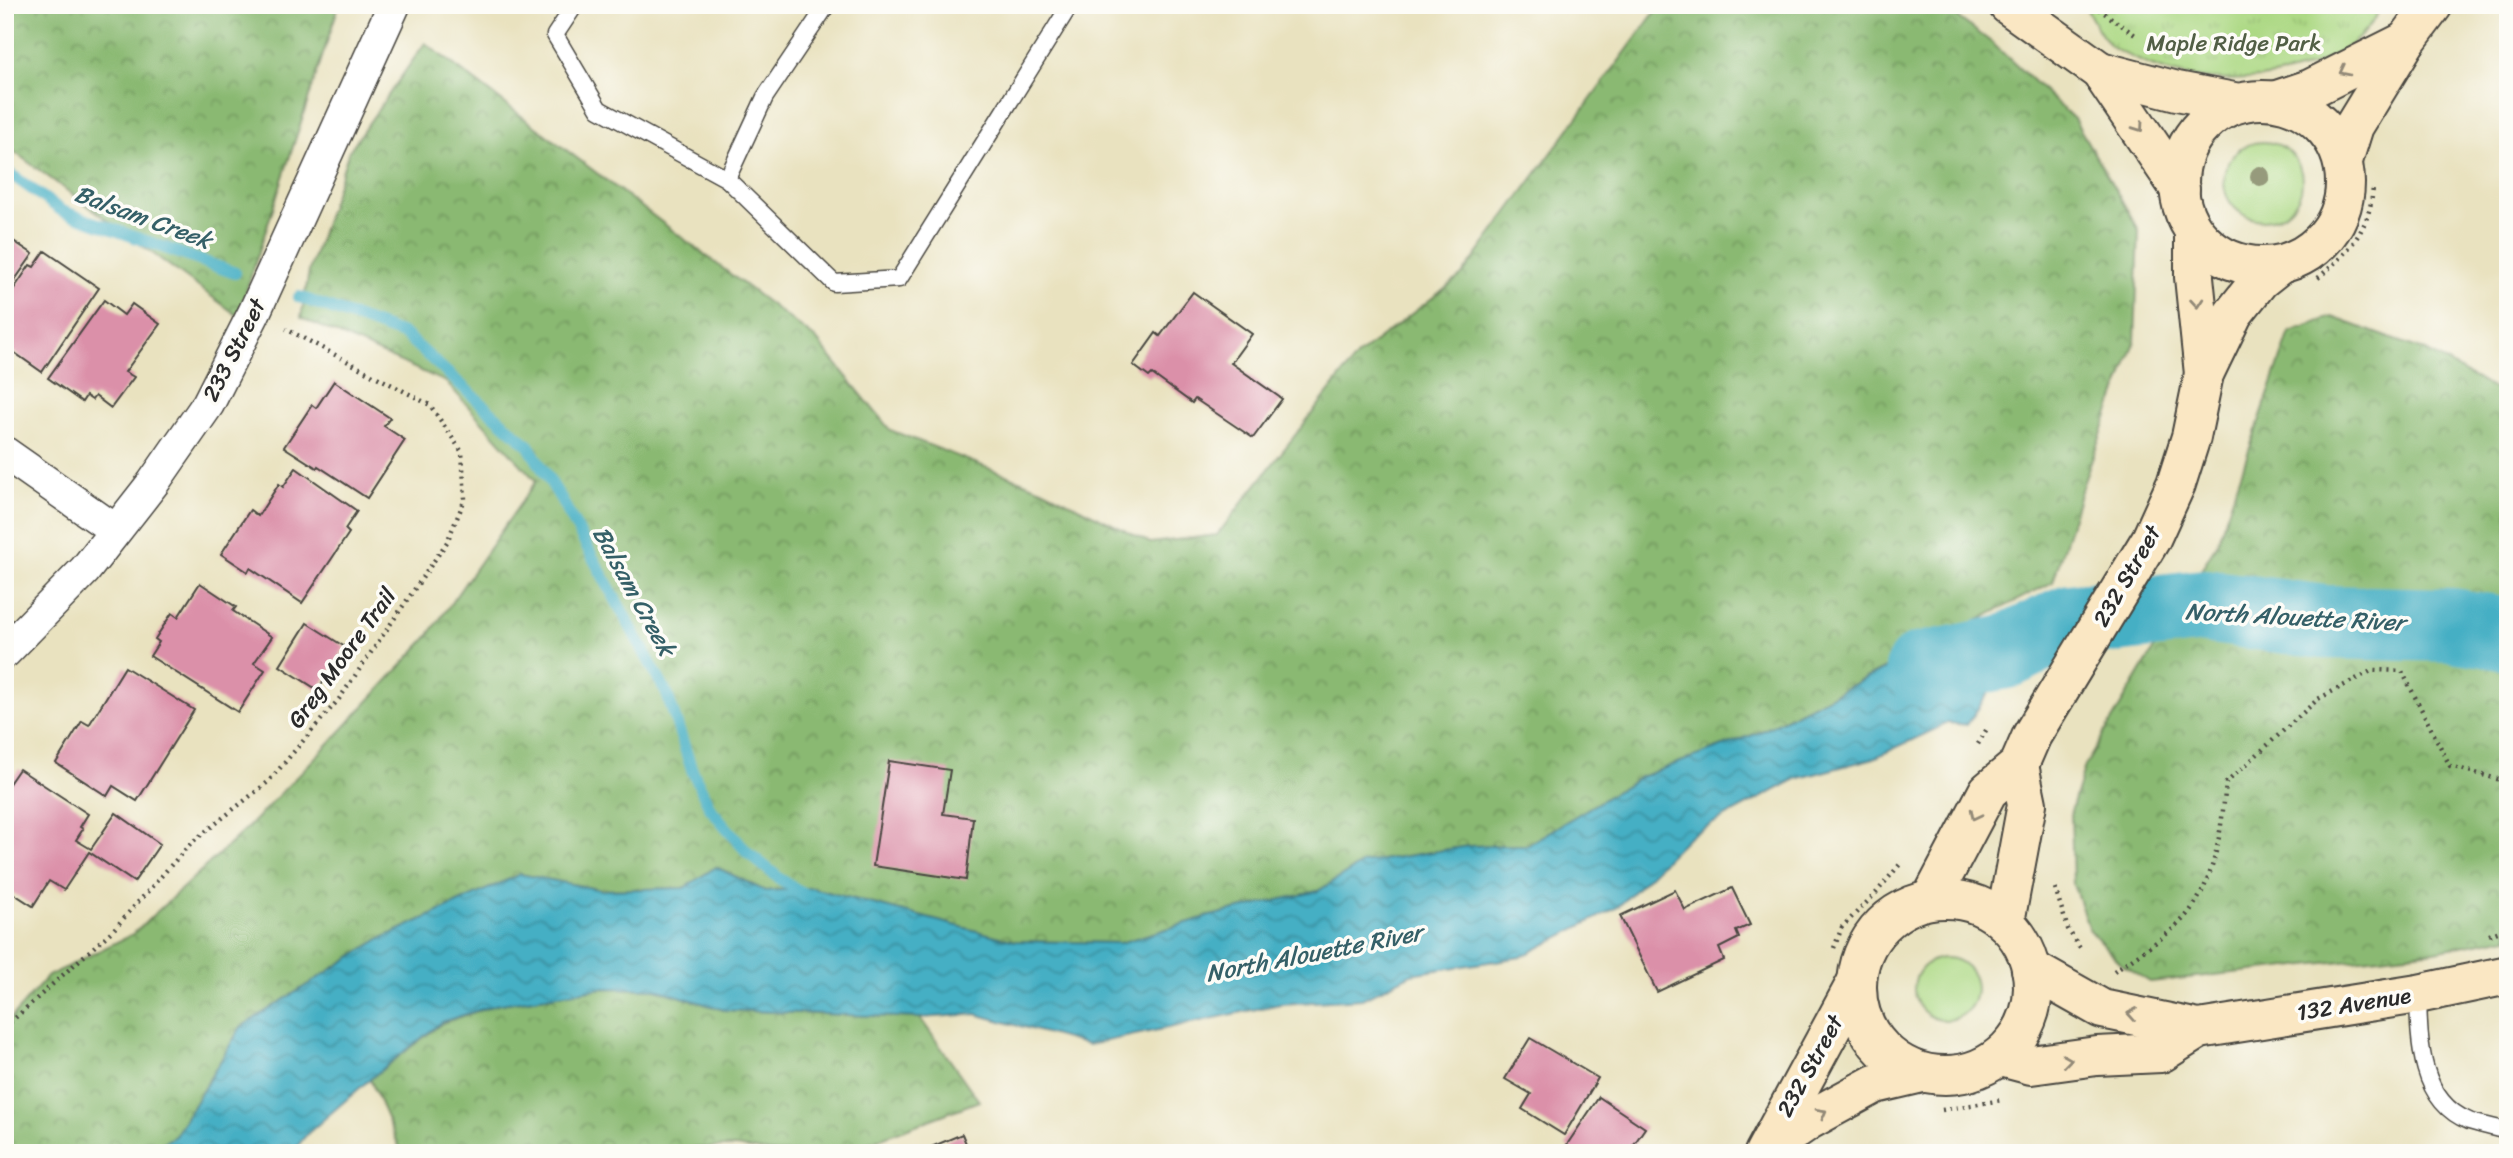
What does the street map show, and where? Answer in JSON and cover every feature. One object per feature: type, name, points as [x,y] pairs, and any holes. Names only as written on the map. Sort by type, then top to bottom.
[{"type":"main road","points":[[2008,5],[2101,71],[2177,91],[2239,103],[2277,100],[2310,89],[2406,41]]},
{"type":"main road","points":[[2343,161],[2354,126],[2406,41],[2433,5]]},
{"type":"main road","points":[[2101,71],[2180,189]]},
{"type":"main road","points":[[2239,103],[2213,116],[2194,136],[2182,161],[2180,189],[2186,215],[2194,235],[2223,256],[2250,266],[2279,265],[2312,251],[2336,223],[2346,192],[2343,161],[2330,134],[2308,113],[2277,100]]},
{"type":"main road","name":"232 Street","points":[[2194,235],[2194,277],[2204,374]]},
{"type":"main road","name":"232 Street","points":[[1931,899],[1988,791],[2026,750],[2151,540],[2176,484],[2191,437],[2204,374],[2233,314],[2260,280],[2279,265]]},
{"type":"main road","points":[[2005,922],[2028,804],[2026,750]]},
{"type":"main road","points":[[1931,899],[1971,902],[2005,922],[2031,969],[2032,1006],[2021,1034],[2001,1056],[1977,1070],[1949,1075],[1922,1073],[1895,1060],[1874,1039],[1860,1012],[1856,983],[1863,953],[1879,928],[1903,909],[1931,899]]},
{"type":"main road","name":"132 Avenue","points":[[2031,969],[2102,1009],[2199,1028],[2418,994],[2508,975]]},
{"type":"main road","name":"232 Street","points":[[1764,1151],[1856,983]]},
{"type":"main road","name":"132 Avenue","points":[[2001,1056],[2031,1065],[2097,1056],[2161,1053],[2199,1028]]},
{"type":"main road","name":"232 Street","points":[[1764,1151],[1808,1120],[1875,1084],[1922,1073]]},
{"type":"street","name":"233 Street","points":[[5,652],[85,570],[153,483],[208,404],[254,313],[394,5]]},
{"type":"street","points":[[5,453],[116,530]]},
{"type":"lane","points":[[575,5],[555,36],[599,109],[727,179],[834,283],[899,279],[1070,5]]},
{"type":"lane","points":[[727,179],[765,97],[827,5]]},
{"type":"lane","points":[[2418,994],[2419,1046],[2436,1097],[2467,1120],[2506,1131],[2508,1129]]},
{"type":"path","points":[[2093,5],[2143,40]]},
{"type":"path","name":"Greg Moore Trail","points":[[5,1027],[114,929],[191,843],[268,782],[339,699],[447,542],[465,499],[462,452],[430,405],[254,313]]},
{"type":"path","points":[[2104,969],[2111,974],[2180,923],[2198,899],[2210,870],[2221,828],[2226,783],[2318,699],[2373,670],[2402,671],[2450,766],[2508,782]]},
{"type":"path","points":[[2054,886],[2068,929],[2082,951],[2090,958]]},
{"type":"path","points":[[1940,1110],[2003,1100]]},
{"type":"green space","points":[[5,5],[339,5],[238,316],[5,145]]},
{"type":"green space","points":[[1660,5],[1941,5],[1991,42],[2074,119],[2139,230],[2135,342],[2083,484],[2053,582],[1758,733],[1641,777],[1527,845],[1469,846],[1363,863],[1318,891],[1210,916],[1120,943],[1015,941],[812,888],[765,891],[716,867],[684,888],[602,890],[520,874],[378,940],[241,1027],[175,1136],[145,1153],[5,1153],[5,1025],[48,976],[133,934],[249,826],[426,639],[536,481],[446,382],[301,318],[309,271],[349,151],[425,43],[816,339],[890,430],[1042,489],[1150,543],[1217,535],[1357,356],[1462,275]]},
{"type":"green space","name":"Maple Ridge Park","points":[[2084,5],[2384,5],[2359,37],[2326,60],[2300,70],[2272,76],[2214,79],[2158,68],[2112,48],[2099,32]]},
{"type":"green space","points":[[2263,142],[2278,145],[2295,159],[2302,181],[2299,196],[2285,213],[2263,220],[2248,217],[2231,203],[2224,181],[2227,166],[2241,149]]},
{"type":"green space","points":[[2332,317],[2426,351],[2508,397],[2508,937],[2435,951],[2150,982],[2121,964],[2089,929],[2073,884],[2071,811],[2085,766],[2217,543],[2290,332]]},
{"type":"green space","points":[[1945,958],[1957,960],[1967,967],[1974,977],[1974,1001],[1967,1011],[1957,1018],[1945,1020],[1933,1018],[1923,1011],[1916,1001],[1914,989],[1916,977],[1923,967],[1933,960]]},
{"type":"green space","points":[[602,988],[656,989],[724,1010],[920,1018],[979,1101],[842,1153],[775,1153],[735,1147],[402,1153],[370,1079],[442,1023],[495,1005]]},
{"type":"water","points":[[1983,619],[2030,631],[1967,725],[1948,723],[1874,758],[1796,779],[1689,836],[1618,907],[1521,957],[1411,974],[1362,999],[1280,1004],[1088,1045],[976,1014],[920,1018],[724,1010],[656,989],[602,988],[495,1005],[442,1022],[370,1079],[307,1134],[292,1153],[145,1153],[175,1136],[241,1027],[378,940],[520,874],[602,890],[684,888],[716,867],[765,891],[812,888],[1015,941],[1120,943],[1210,916],[1318,891],[1363,863],[1469,846],[1527,845],[1641,777],[1758,733]]},
{"type":"building","points":[[5,230],[12,234],[9,238],[33,254],[5,294]]},
{"type":"building","points":[[45,251],[99,288],[42,372],[12,351],[8,354],[5,352],[5,302],[30,265],[34,267]]},
{"type":"building","points":[[1193,292],[1252,334],[1231,363],[1282,399],[1253,438],[1195,399],[1192,403],[1152,374],[1149,377],[1133,365],[1156,333],[1160,336]]},
{"type":"building","points":[[104,300],[124,315],[132,304],[160,324],[125,372],[134,377],[111,408],[95,396],[92,400],[86,396],[82,402],[48,378]]},
{"type":"building","points":[[334,381],[390,418],[384,426],[405,440],[367,498],[284,447],[312,405],[316,408]]},
{"type":"building","points":[[296,468],[357,511],[345,529],[349,533],[302,603],[250,568],[248,572],[221,554],[250,510],[258,516],[279,484],[283,487]]},
{"type":"building","points":[[200,583],[236,607],[233,611],[272,637],[254,663],[265,670],[238,712],[150,656],[159,642],[155,639],[172,613],[178,617]]},
{"type":"building","points":[[307,623],[345,647],[318,690],[280,666]]},
{"type":"building","points":[[125,667],[194,710],[137,801],[113,786],[107,796],[56,763],[82,721],[89,725]]},
{"type":"building","points":[[889,761],[950,770],[943,814],[973,818],[966,880],[873,866]]},
{"type":"building","points":[[19,769],[88,814],[76,840],[91,849],[116,813],[160,844],[134,882],[89,852],[64,890],[49,881],[33,906],[5,888],[5,784],[8,785]]},
{"type":"building","points":[[1732,888],[1750,925],[1736,931],[1739,938],[1719,948],[1724,960],[1657,992],[1620,916],[1675,890],[1685,910]]},
{"type":"building","points":[[1530,1038],[1598,1078],[1564,1135],[1522,1109],[1531,1094],[1505,1079]]},
{"type":"building","points":[[1599,1097],[1645,1128],[1628,1153],[1575,1153],[1566,1146]]},
{"type":"building","points":[[962,1134],[970,1153],[917,1153]]},
{"type":"waterway","name":"Balsam Creek","points":[[5,170],[62,211],[235,273]]},
{"type":"waterway","name":"Balsam Creek","points":[[299,297],[405,335],[528,445],[561,499],[667,694],[692,770],[710,808],[747,852],[780,879],[809,897]]},
{"type":"waterway","name":"North Alouette River","points":[[1922,669],[2006,652],[2070,621],[2205,606],[2324,622],[2452,625],[2508,634]]}]
